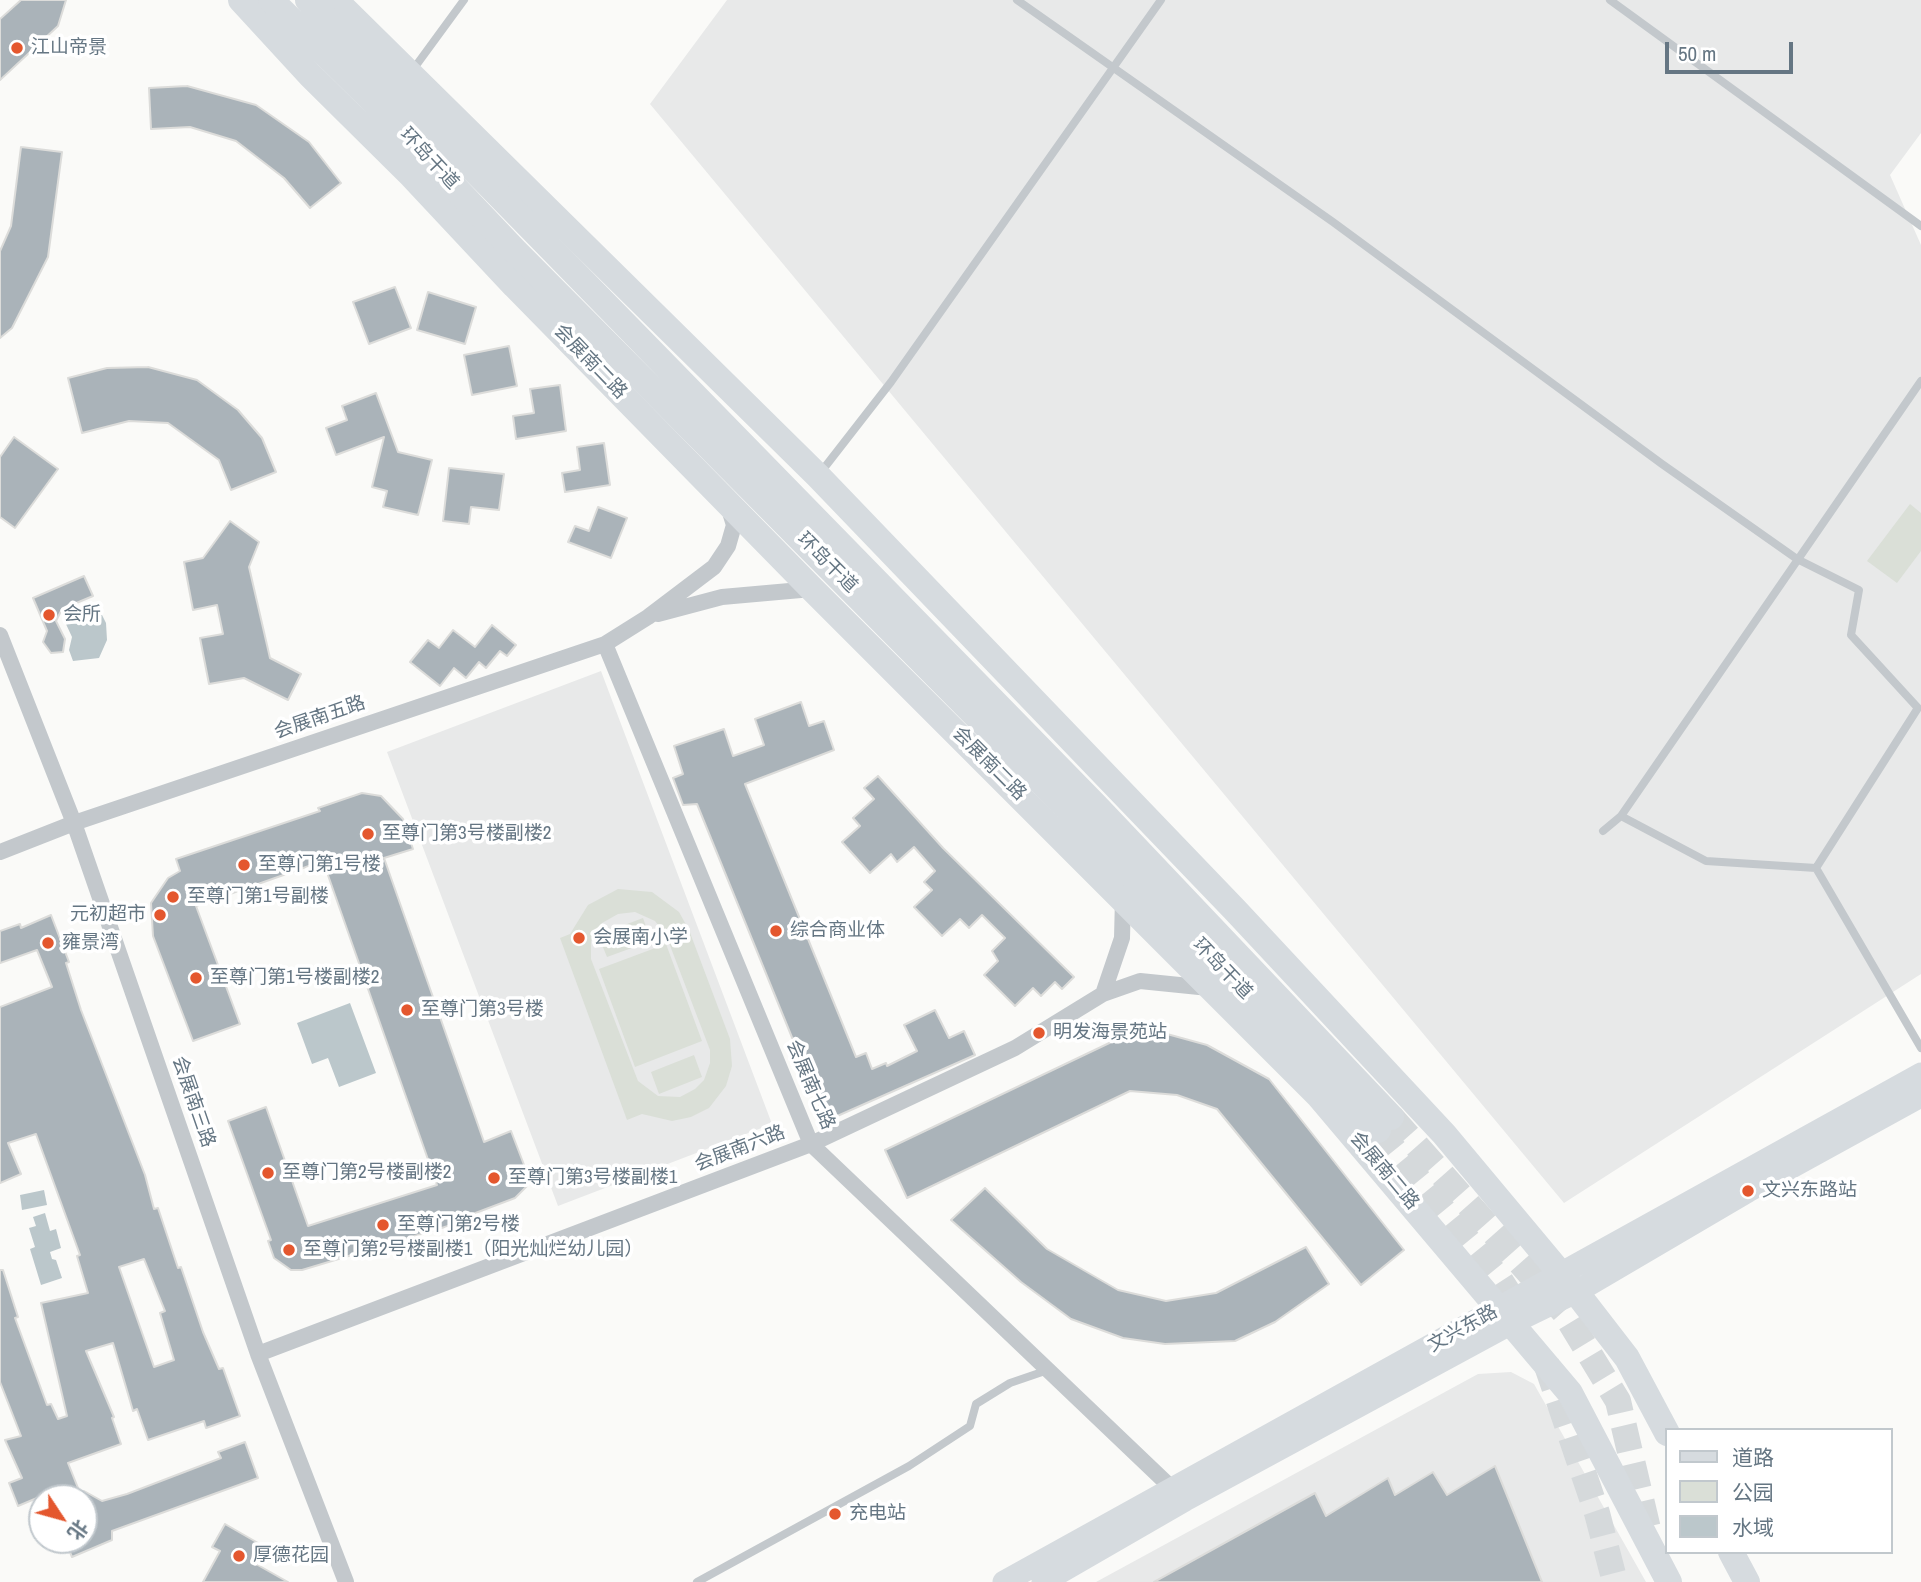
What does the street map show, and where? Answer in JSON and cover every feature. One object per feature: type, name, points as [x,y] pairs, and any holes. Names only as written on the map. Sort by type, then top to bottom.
[{"type":"main road","name":"会展南二路","points":[[241,0],[310,75],[412,176],[726,502],[1319,1096],[1570,1393],[1669,1582]]},
{"type":"main road","name":"环岛干道","points":[[271,0],[369,96],[516,252],[1384,1124],[1096,806],[308,0]]},
{"type":"main road","points":[[335,0],[818,476],[1235,910],[1444,1134],[1627,1358],[1666,1431]]},
{"type":"main road","name":"文兴东路","points":[[1569,1284],[1921,1074]]},
{"type":"main road","name":"文兴东路","points":[[1004,1582],[1179,1495],[1505,1317],[1748,1191],[1921,1096]]},
{"type":"main road","name":"文兴东路","points":[[1043,1582],[1179,1495]]},
{"type":"main road","points":[[1732,1554],[1747,1582]]},
{"type":"street","points":[[648,617],[714,567],[728,546],[734,525],[726,502]]},
{"type":"street","points":[[648,617],[722,597],[812,589]]},
{"type":"street","name":"会展南五路","points":[[0,852],[74,823],[605,644],[648,617]]},
{"type":"street","name":"会展南三路","points":[[0,635],[74,823],[258,1354],[346,1582]]},
{"type":"street","name":"会展南七路","points":[[605,644],[811,1144],[1179,1495]]},
{"type":"street","points":[[1103,994],[1122,939],[1123,898]]},
{"type":"street","name":"会展南六路","points":[[258,1354],[811,1144],[1015,1048],[1103,994],[1140,981],[1212,989]]},
{"type":"lane","points":[[410,74],[464,0]]},
{"type":"lane","points":[[1017,0],[1332,222],[1583,409],[1617,428],[1662,464],[1797,559],[1859,590],[1851,635],[1918,708],[1816,868]]},
{"type":"lane","points":[[818,476],[891,382],[1161,0]]},
{"type":"lane","points":[[1610,0],[1921,226]]},
{"type":"lane","points":[[1603,831],[1621,816],[1921,381]]},
{"type":"lane","points":[[1621,816],[1706,861],[1816,868]]},
{"type":"lane","points":[[1816,868],[1921,1048]]},
{"type":"lane","points":[[697,1582],[909,1466],[970,1426],[976,1404],[1010,1383],[1048,1370]]},
{"type":"shaded area","points":[[727,0],[1921,0],[1921,133],[1890,175],[1921,245],[1921,974],[1564,1203],[650,104]]},
{"type":"shaded area","name":"会展南小学","points":[[601,671],[772,1124],[558,1206],[387,752]]},
{"type":"shaded area","points":[[1511,1372],[1534,1384],[1646,1582],[1096,1582],[1478,1374]]},
{"type":"green space","points":[[1910,504],[1921,513],[1921,551],[1897,583],[1867,561]]},
{"type":"green space","points":[[618,889],[652,892],[679,912],[689,930],[730,1039],[732,1066],[726,1086],[709,1108],[691,1117],[672,1121],[642,1114],[627,1120],[560,938],[570,934],[588,905]],"holes":[[[635,912],[655,921],[666,935],[710,1050],[710,1063],[704,1080],[695,1089],[680,1097],[658,1096],[638,1081],[591,959],[591,941],[602,923],[618,914]]]},
{"type":"green space","points":[[643,918],[651,941],[607,957],[598,935]]},
{"type":"green space","points":[[666,944],[702,1041],[635,1067],[599,969]]},
{"type":"green space","points":[[694,1055],[702,1077],[659,1094],[651,1072]]},
{"type":"water","points":[[77,606],[98,607],[106,623],[107,640],[99,658],[73,661],[69,650],[72,637],[65,622]]},
{"type":"water","points":[[350,1003],[376,1073],[339,1087],[328,1058],[312,1064],[297,1023]]},
{"type":"water","points":[[44,1190],[47,1205],[22,1210],[20,1195]]},
{"type":"water","points":[[45,1213],[50,1231],[56,1229],[61,1248],[50,1252],[62,1278],[41,1285],[30,1249],[35,1247],[29,1228],[36,1226],[33,1217]]},
{"type":"building","name":"江山帝景","points":[[21,0],[66,0],[58,26],[0,80],[0,19]]},
{"type":"building","points":[[187,86],[256,105],[309,142],[341,183],[310,208],[284,178],[236,141],[190,127],[151,129],[149,88]]},
{"type":"building","points":[[21,147],[62,152],[48,257],[12,328],[0,338],[0,251],[11,226]]},
{"type":"building","points":[[395,287],[411,328],[369,344],[353,302]]},
{"type":"building","points":[[428,292],[476,307],[465,344],[417,330]]},
{"type":"building","points":[[509,346],[517,386],[472,395],[464,355]]},
{"type":"building","points":[[148,367],[197,380],[238,410],[262,438],[276,472],[231,490],[219,460],[168,423],[129,421],[82,433],[68,378],[107,368]]},
{"type":"building","points":[[560,385],[566,431],[516,439],[513,416],[534,413],[530,389]]},
{"type":"building","points":[[376,393],[398,452],[432,460],[418,515],[383,507],[387,491],[372,487],[384,437],[336,455],[326,428],[347,420],[342,406]]},
{"type":"building","points":[[14,437],[58,469],[15,528],[0,517],[0,457]]},
{"type":"building","points":[[604,443],[610,485],[565,492],[562,473],[580,470],[577,447]]},
{"type":"building","points":[[449,468],[504,474],[499,510],[471,507],[469,524],[443,521]]},
{"type":"building","points":[[598,507],[627,518],[611,558],[568,542],[575,526],[589,531]]},
{"type":"building","points":[[230,521],[259,542],[249,567],[270,658],[301,674],[288,700],[244,678],[209,684],[200,638],[223,634],[217,605],[193,610],[184,562],[203,558]]},
{"type":"building","name":"会所","points":[[84,576],[93,596],[62,609],[56,621],[65,639],[63,652],[51,653],[43,642],[47,631],[33,598]]},
{"type":"building","points":[[492,625],[516,645],[507,656],[500,651],[486,668],[479,662],[466,678],[454,668],[440,686],[410,662],[428,640],[439,648],[453,630],[475,647]]},
{"type":"building","points":[[801,702],[809,726],[824,721],[834,750],[745,784],[856,1057],[866,1053],[872,1069],[886,1063],[887,1066],[917,1051],[904,1025],[935,1010],[949,1038],[964,1031],[975,1055],[826,1121],[697,804],[683,805],[673,778],[683,774],[674,746],[724,729],[733,756],[764,745],[755,719]]},
{"type":"building","points":[[878,776],[943,848],[1074,977],[1062,989],[1055,982],[1041,996],[1033,988],[1015,1006],[984,975],[998,961],[992,951],[1005,938],[982,915],[969,928],[960,919],[942,936],[914,907],[932,890],[924,882],[935,871],[914,847],[897,862],[891,854],[870,873],[842,842],[860,826],[853,818],[874,799],[864,788]]},
{"type":"building","points":[[362,793],[381,796],[403,819],[413,849],[384,858],[484,1142],[511,1131],[526,1170],[528,1185],[515,1198],[457,1220],[458,1223],[302,1270],[291,1270],[274,1258],[268,1241],[271,1240],[228,1121],[266,1107],[308,1226],[437,1185],[323,861],[196,906],[240,1024],[193,1041],[153,936],[151,903],[168,878],[180,871],[176,859],[320,811],[318,808]]},
{"type":"building","points":[[51,915],[69,962],[66,963],[81,1010],[145,1175],[154,1209],[158,1208],[203,1332],[219,1369],[223,1368],[240,1416],[206,1428],[204,1421],[148,1440],[137,1409],[133,1411],[113,1343],[86,1351],[114,1417],[112,1418],[121,1444],[68,1463],[76,1484],[28,1484],[28,1502],[18,1506],[9,1483],[22,1478],[5,1440],[21,1436],[0,1382],[0,1270],[3,1270],[18,1317],[15,1318],[47,1405],[51,1404],[58,1419],[67,1416],[41,1303],[88,1293],[77,1256],[80,1255],[36,1134],[8,1143],[21,1174],[0,1183],[0,1007],[52,987],[37,950],[0,963],[0,931],[20,924],[21,928]],"holes":[[[144,1259],[165,1311],[160,1313],[174,1360],[154,1367],[119,1267]]]},
{"type":"building","points":[[1167,1034],[1207,1045],[1269,1079],[1404,1250],[1361,1285],[1217,1109],[1177,1095],[1130,1091],[907,1198],[885,1150],[1124,1036]]},
{"type":"building","points":[[985,1188],[1047,1249],[1118,1290],[1166,1301],[1216,1293],[1306,1247],[1329,1284],[1275,1322],[1235,1341],[1165,1344],[1123,1338],[1071,1319],[1021,1282],[951,1220]]},
{"type":"building","points":[[245,1442],[258,1478],[112,1531],[112,1540],[98,1546],[98,1499],[102,1501],[127,1494],[221,1458],[218,1452]]},
{"type":"building","points":[[1495,1466],[1542,1582],[1154,1582],[1315,1493],[1326,1516],[1388,1478],[1395,1495],[1433,1472],[1447,1495]]},
{"type":"building","name":"厚德花园","points":[[225,1524],[265,1547],[256,1564],[288,1582],[203,1582],[220,1551],[212,1547]]},
{"type":"tunnel","points":[[1391,1117],[1564,1312],[1618,1401],[1648,1529]]},
{"type":"tunnel","points":[[1378,1130],[1500,1280],[1525,1319]]},
{"type":"tunnel","points":[[1546,1363],[1597,1513],[1615,1582]]},
{"type":"place","name":"江山帝景","points":[[17,48]]},
{"type":"place","name":"会所","points":[[49,615]]},
{"type":"place","name":"至尊门第3号楼副楼2","points":[[368,834]]},
{"type":"place","name":"至尊门第1号楼","points":[[244,865]]},
{"type":"place","name":"至尊门第1号副楼","points":[[173,897]]},
{"type":"place","name":"元初超市","points":[[160,915]]},
{"type":"place","name":"综合商业体","points":[[776,931]]},
{"type":"place","name":"会展南小学","points":[[579,938]]},
{"type":"place","name":"雍景湾","points":[[48,943]]},
{"type":"place","name":"至尊门第1号楼副楼2","points":[[196,978]]},
{"type":"place","name":"至尊门第3号楼","points":[[407,1010]]},
{"type":"place","name":"明发海景苑站","points":[[1039,1033]]},
{"type":"place","name":"至尊门第2号楼副楼2","points":[[268,1173]]},
{"type":"place","name":"至尊门第3号楼副楼1","points":[[494,1178]]},
{"type":"place","name":"文兴东路站","points":[[1748,1191]]},
{"type":"place","name":"至尊门第2号楼","points":[[383,1225]]},
{"type":"place","name":"至尊门第2号楼副楼1（阳光灿烂幼儿园）","points":[[289,1250]]},
{"type":"place","name":"充电站","points":[[835,1514]]},
{"type":"place","name":"厚德花园","points":[[239,1556]]}]
